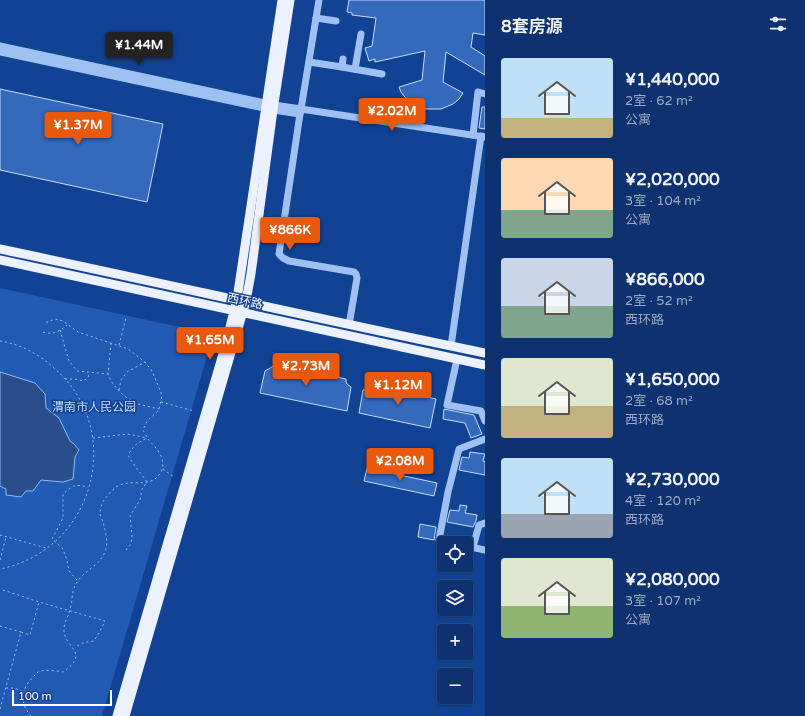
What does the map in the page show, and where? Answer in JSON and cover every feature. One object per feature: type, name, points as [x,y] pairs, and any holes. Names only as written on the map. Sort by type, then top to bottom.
[{"type":"main road","points":[[125,716],[241,300],[251,274],[282,0]]},
{"type":"main road","points":[[269,107],[290,0]]},
{"type":"main road","name":"西环路","points":[[0,249],[485,353]]},
{"type":"main road","name":"西环路","points":[[0,260],[485,365]]},
{"type":"main road","points":[[117,716],[225,347],[238,312]]},
{"type":"street","points":[[319,0],[280,254],[283,258],[289,261],[354,272],[357,278],[349,325]]},
{"type":"street","points":[[316,18],[336,21]]},
{"type":"street","points":[[355,69],[361,34]]},
{"type":"street","points":[[0,46],[269,107]]},
{"type":"street","points":[[0,52],[269,107],[483,137],[451,346]]},
{"type":"street","points":[[342,68],[343,59]]},
{"type":"street","points":[[309,62],[382,74]]},
{"type":"street","points":[[473,135],[478,92],[485,94]]},
{"type":"street","points":[[457,359],[448,405],[481,411],[485,421]]},
{"type":"street","points":[[440,536],[448,492],[460,449],[485,439]]},
{"type":"street","points":[[473,539],[478,525],[485,523]]},
{"type":"street","points":[[473,548],[485,550]]},
{"type":"path","points":[[119,346],[126,318]]},
{"type":"path","points":[[31,716],[26,711],[23,703],[23,692],[28,682],[39,672],[51,670],[63,672],[72,666],[76,657],[74,648],[67,641],[63,630],[70,611],[73,591],[78,580],[83,574],[98,564],[106,549],[106,537],[100,514],[103,501],[116,487],[122,484],[147,482],[157,478],[163,468],[161,456],[143,430],[147,421],[159,410],[162,395],[152,371],[145,362],[128,349],[78,332],[63,321],[55,319],[45,323]]},
{"type":"path","points":[[43,332],[50,334],[60,330],[67,324]]},
{"type":"path","points":[[60,330],[69,361],[77,371],[108,375]]},
{"type":"path","points":[[0,341],[26,349],[40,357],[58,371],[65,379],[80,400],[90,424],[93,438],[94,459],[89,487],[84,503],[69,527],[55,542],[31,558],[17,565],[0,569]]},
{"type":"path","points":[[111,343],[108,375],[113,384],[124,396],[138,404],[159,410]]},
{"type":"path","points":[[119,391],[121,380],[127,372],[145,362]]},
{"type":"path","points":[[65,379],[83,380],[88,378],[89,372]]},
{"type":"path","points":[[161,402],[194,411]]},
{"type":"path","points":[[93,438],[128,434],[148,438]]},
{"type":"path","points":[[147,482],[132,464],[128,455],[138,442],[148,438]]},
{"type":"path","points":[[163,468],[174,477]]},
{"type":"path","points":[[126,550],[131,544],[132,540],[130,516],[140,500],[142,489],[147,482]]},
{"type":"path","points":[[78,580],[69,571],[63,549],[52,539],[64,518],[63,494],[71,487],[78,484],[89,487]]},
{"type":"path","points":[[0,535],[47,548]]},
{"type":"path","points":[[0,560],[6,537]]},
{"type":"path","points":[[3,590],[105,621],[94,641],[86,642],[74,648]]},
{"type":"path","points":[[0,626],[30,635],[39,602]]},
{"type":"path","points":[[0,709],[22,632]]},
{"type":"path","points":[[6,688],[14,688],[23,692]]},
{"type":"green space","name":"渭南市人民公园","points":[[0,288],[207,333],[212,339],[102,716],[0,716]]},
{"type":"shaded area","points":[[0,372],[35,383],[45,394],[46,408],[59,418],[70,441],[79,450],[75,457],[73,479],[63,482],[41,480],[33,491],[26,491],[21,497],[6,495],[6,489],[0,486]]},
{"type":"building","points":[[349,0],[485,0],[485,35],[473,33],[471,47],[485,56],[485,75],[446,52],[443,82],[463,93],[453,104],[441,109],[427,109],[414,105],[408,101],[399,87],[422,80],[425,51],[375,62],[375,59],[369,61],[365,48],[372,46],[376,18],[352,15],[352,13],[347,12]]},
{"type":"building","points":[[0,89],[163,124],[147,202],[0,170]]},
{"type":"building","points":[[482,107],[485,107],[485,129],[479,128]]},
{"type":"building","points":[[277,364],[346,379],[347,384],[351,387],[347,411],[260,393],[265,371]]},
{"type":"building","points":[[372,385],[436,399],[430,428],[359,413],[363,390],[370,389]]},
{"type":"building","points":[[444,409],[474,415],[482,434],[471,438],[465,423],[443,419]]},
{"type":"building","points":[[470,452],[485,454],[483,461],[485,462],[485,475],[459,470],[462,457],[469,458]]},
{"type":"building","points":[[367,468],[437,483],[434,496],[364,481]]},
{"type":"building","points":[[460,505],[467,506],[465,513],[477,515],[473,527],[447,522],[450,510],[459,511]]},
{"type":"building","points":[[420,524],[436,527],[434,540],[418,537]]}]
